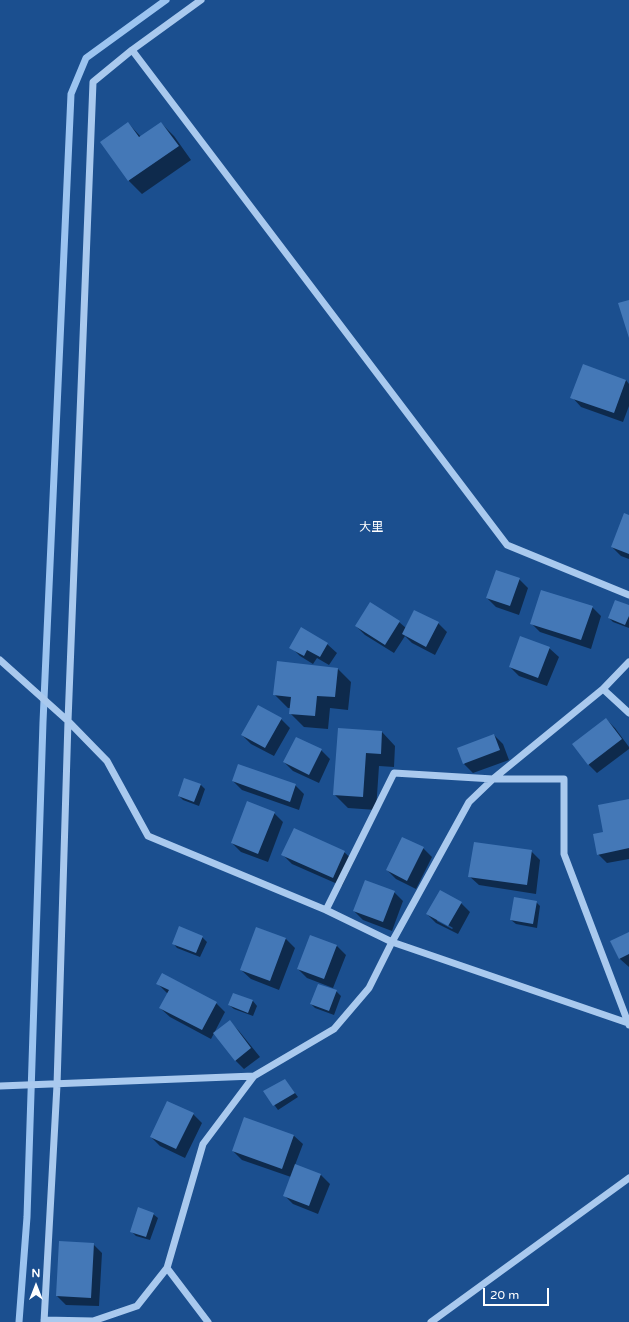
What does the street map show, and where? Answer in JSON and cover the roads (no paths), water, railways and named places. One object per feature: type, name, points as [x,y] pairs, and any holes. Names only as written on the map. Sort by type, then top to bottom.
[{"type":"street","points":[[201,0],[132,50],[93,82],[68,721],[57,1085],[44,1321],[93,1321],[137,1306],[167,1268],[203,1144],[254,1076],[334,1029],[369,988],[392,942],[469,802],[493,779],[603,689],[629,662]]},
{"type":"street","points":[[132,50],[506,545],[629,595]]},
{"type":"street","points":[[0,660],[68,721],[107,761],[148,836],[326,910],[392,942],[629,1024]]},
{"type":"street","points":[[603,689],[629,713]]},
{"type":"street","points":[[326,910],[394,773],[493,779],[564,779],[564,854],[629,1024]]},
{"type":"street","points":[[0,1094],[0,1086],[57,1085],[254,1076]]},
{"type":"street","points":[[431,1322],[629,1178]]},
{"type":"street","points":[[167,1268],[208,1322]]},
{"type":"waterway","points":[[19,1322],[27,1217],[43,722],[71,94],[86,58],[166,0]]},
{"type":"district","name":"大里","points":[[371,528]]}]
